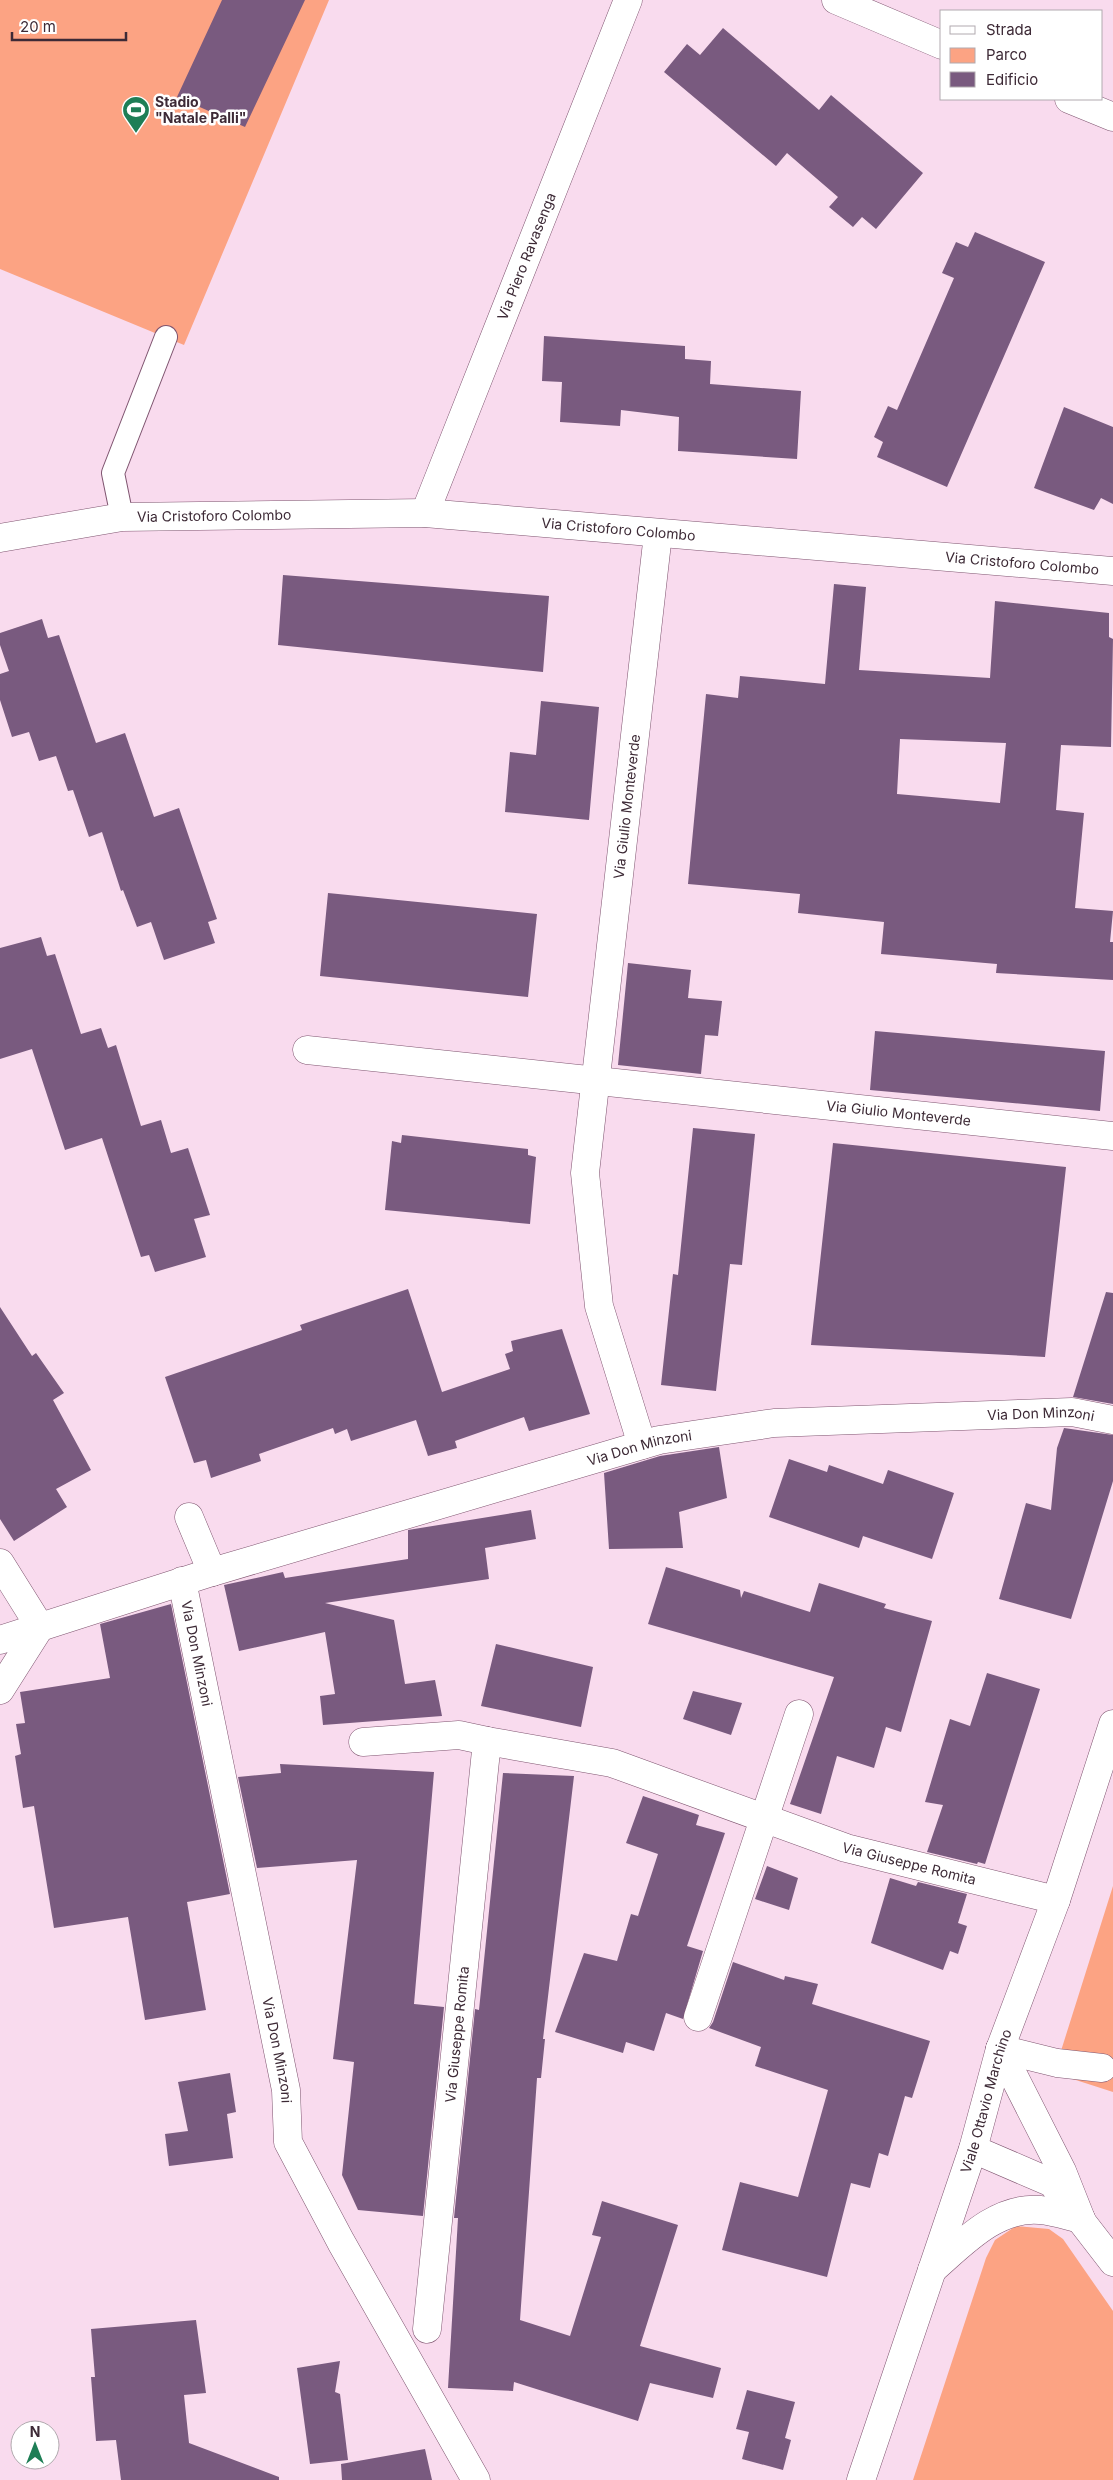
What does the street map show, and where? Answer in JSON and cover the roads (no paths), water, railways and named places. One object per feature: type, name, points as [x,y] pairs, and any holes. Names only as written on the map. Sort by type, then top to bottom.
[{"type":"street","name":"Via Piero Ravasenga","points":[[425,513],[628,0]]},
{"type":"street","points":[[836,0],[940,44]]},
{"type":"street","points":[[1072,100],[1113,117]]},
{"type":"street","name":"Via Cristoforo Colombo","points":[[122,517],[425,513],[1113,571]]},
{"type":"street","points":[[0,538],[122,517]]},
{"type":"street","name":"Via Giulio Monteverde","points":[[651,1443],[599,1306],[585,1173],[658,534]]},
{"type":"street","name":"Via Giulio Monteverde","points":[[306,1050],[1113,1136]]},
{"type":"street","name":"Via Don Minzoni","points":[[0,1640],[182,1581],[651,1443],[774,1422],[1072,1412],[1113,1420]]},
{"type":"street","points":[[189,1517],[212,1572]]},
{"type":"street","points":[[0,1563],[40,1628],[0,1690]]},
{"type":"street","name":"Via Don Minzoni","points":[[182,1581],[286,2090],[288,2142],[341,2242],[476,2480]]},
{"type":"street","points":[[698,2017],[766,1818],[799,1714]]},
{"type":"street","name":"Viale Ottavio Marchino","points":[[861,2480],[973,2149],[1000,2049],[1056,1900],[1113,1724]]},
{"type":"street","name":"Via Giuseppe Romita","points":[[363,1742],[459,1735],[612,1763],[846,1848],[1056,1900]]},
{"type":"street","name":"Via Giuseppe Romita","points":[[427,2328],[487,1741]]},
{"type":"street","points":[[1000,2049],[1057,2063],[1102,2068]]},
{"type":"street","points":[[1000,2049],[1058,2163],[1081,2219]]},
{"type":"street","points":[[973,2149],[1052,2183],[1113,2262]]},
{"type":"street","points":[[932,2270],[977,2232],[1001,2216],[1023,2210],[1040,2210],[1081,2219]]},
{"type":"lane","points":[[122,517],[113,473],[166,337]]},
{"type":"place","name":"Stadio \"Natale Palli\"","points":[[136,134]]}]
